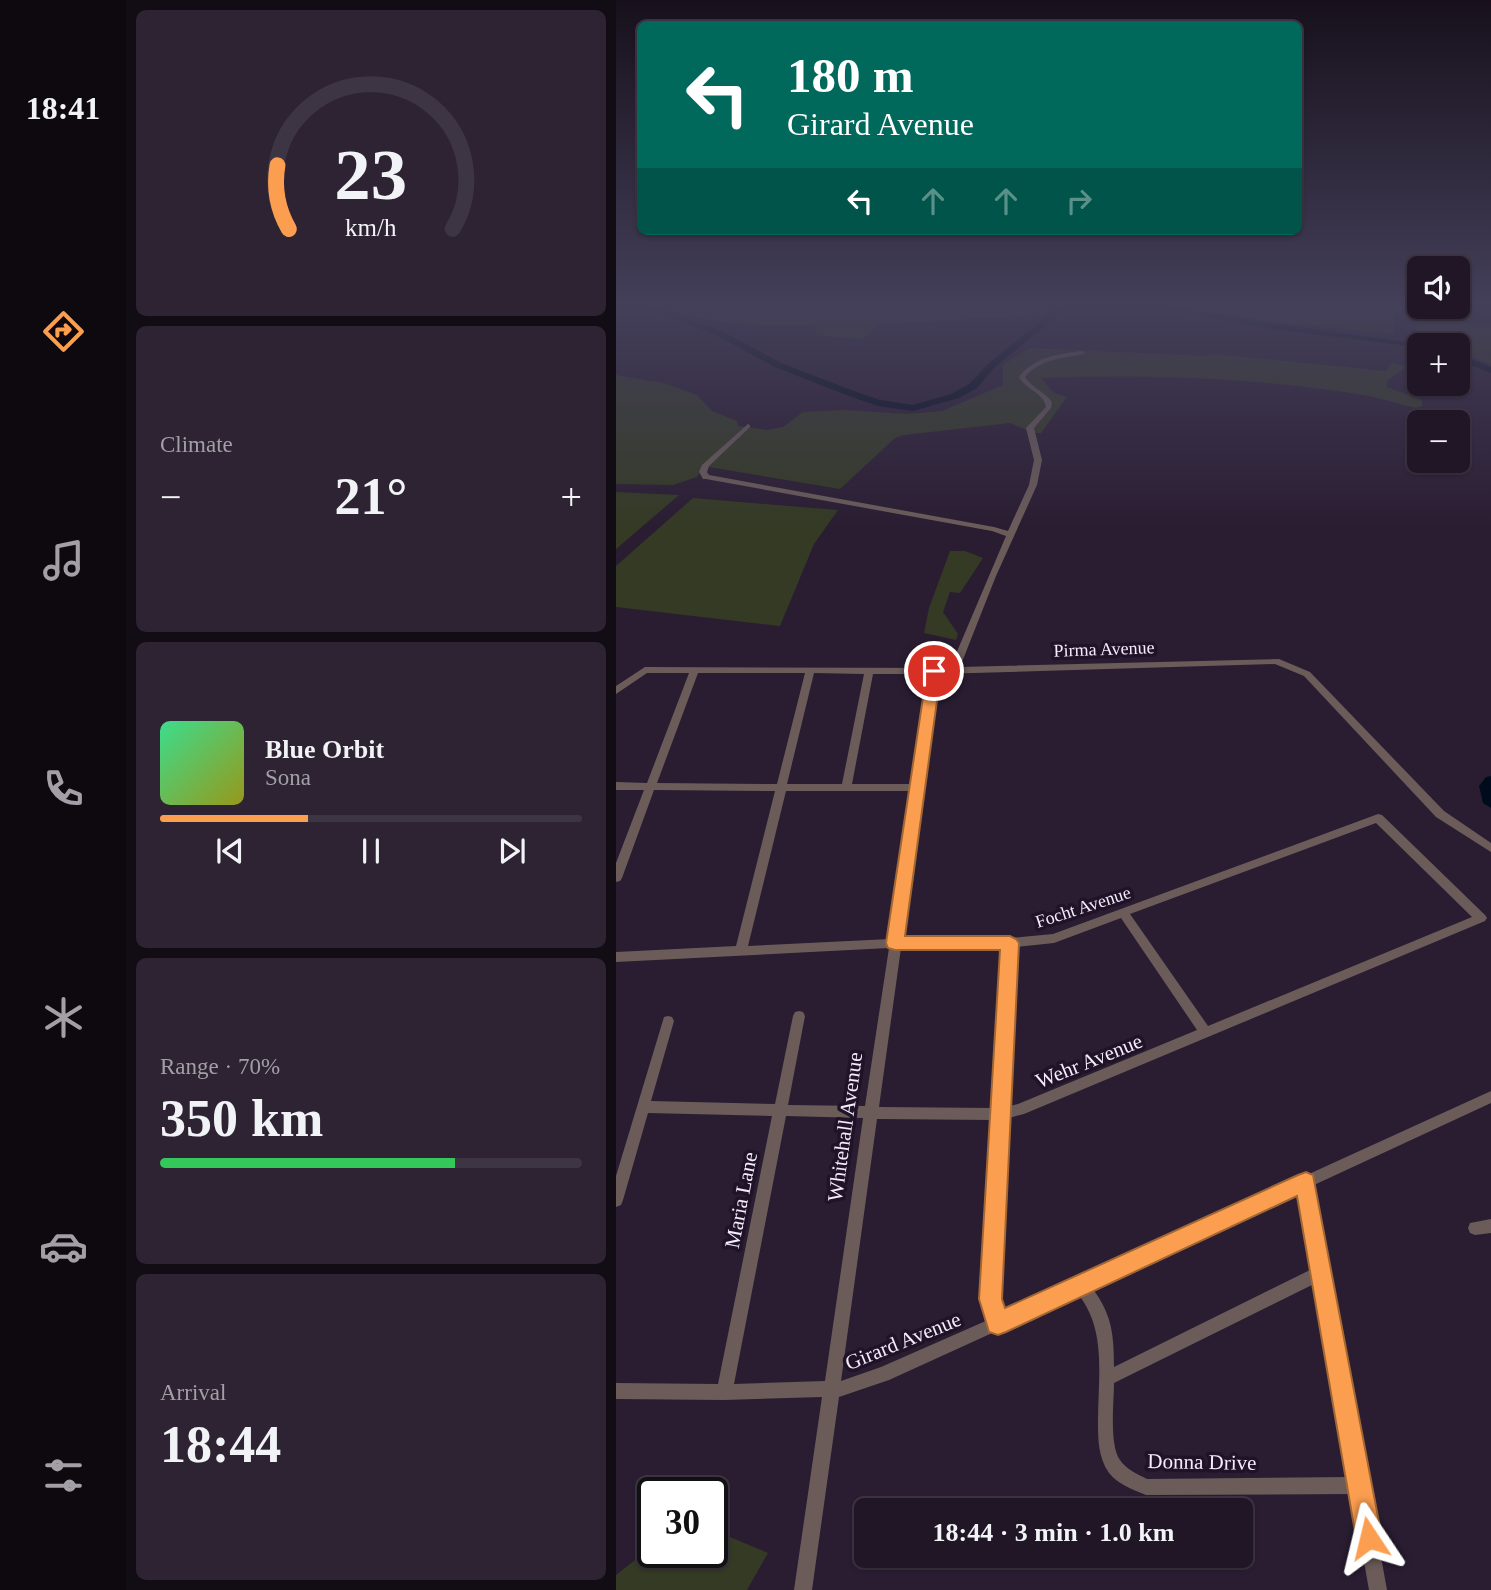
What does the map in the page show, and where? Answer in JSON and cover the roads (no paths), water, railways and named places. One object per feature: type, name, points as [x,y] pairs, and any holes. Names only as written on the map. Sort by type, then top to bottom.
[{"type":"street","points":[[954,670],[1031,490],[1038,465],[1030,428],[1049,407],[1049,402],[1041,393],[1026,385],[1024,379]]},
{"type":"street","points":[[748,426],[706,465],[704,475],[1011,535]]},
{"type":"street","name":"Pirma Avenue","points":[[616,691],[645,670],[934,671],[1256,660],[1286,664],[1302,670],[1319,685],[1440,814],[1491,848]]},
{"type":"street","points":[[616,878],[694,671]]},
{"type":"street","points":[[741,951],[810,671]]},
{"type":"street","points":[[846,788],[869,671]]},
{"type":"street","name":"Whitehall Avenue","points":[[803,1590],[934,671]]},
{"type":"street","points":[[616,786],[917,788]]},
{"type":"street","name":"Focht Avenue","points":[[616,957],[895,943],[1010,943],[1054,938],[1378,818],[1481,918]]},
{"type":"street","points":[[1124,914],[1206,1033]]},
{"type":"street","name":"Wehr Avenue","points":[[644,1107],[1000,1114],[1056,1096],[1481,918]]},
{"type":"street","points":[[998,1324],[990,1299],[1010,943]]},
{"type":"street","name":"Maria Lane","points":[[724,1392],[799,1016]]},
{"type":"street","points":[[616,1200],[619,1176],[644,1107],[668,1021]]},
{"type":"street","name":"Girard Avenue","points":[[616,1391],[830,1391],[883,1374],[998,1324],[1491,1097]]},
{"type":"street","points":[[1306,1182],[1378,1590]]},
{"type":"street","points":[[1475,1228],[1491,1226]]},
{"type":"street","points":[[1106,1379],[1322,1272]]},
{"type":"street","name":"Donna Drive","points":[[1080,1285],[1095,1305],[1106,1338],[1106,1447],[1114,1466],[1135,1483],[1146,1486],[1360,1485]]},
{"type":"waterway","points":[[815,379],[878,403],[913,408],[955,396],[979,379]]},
{"type":"waterway","points":[[1491,781],[1487,786],[1491,803]]}]
